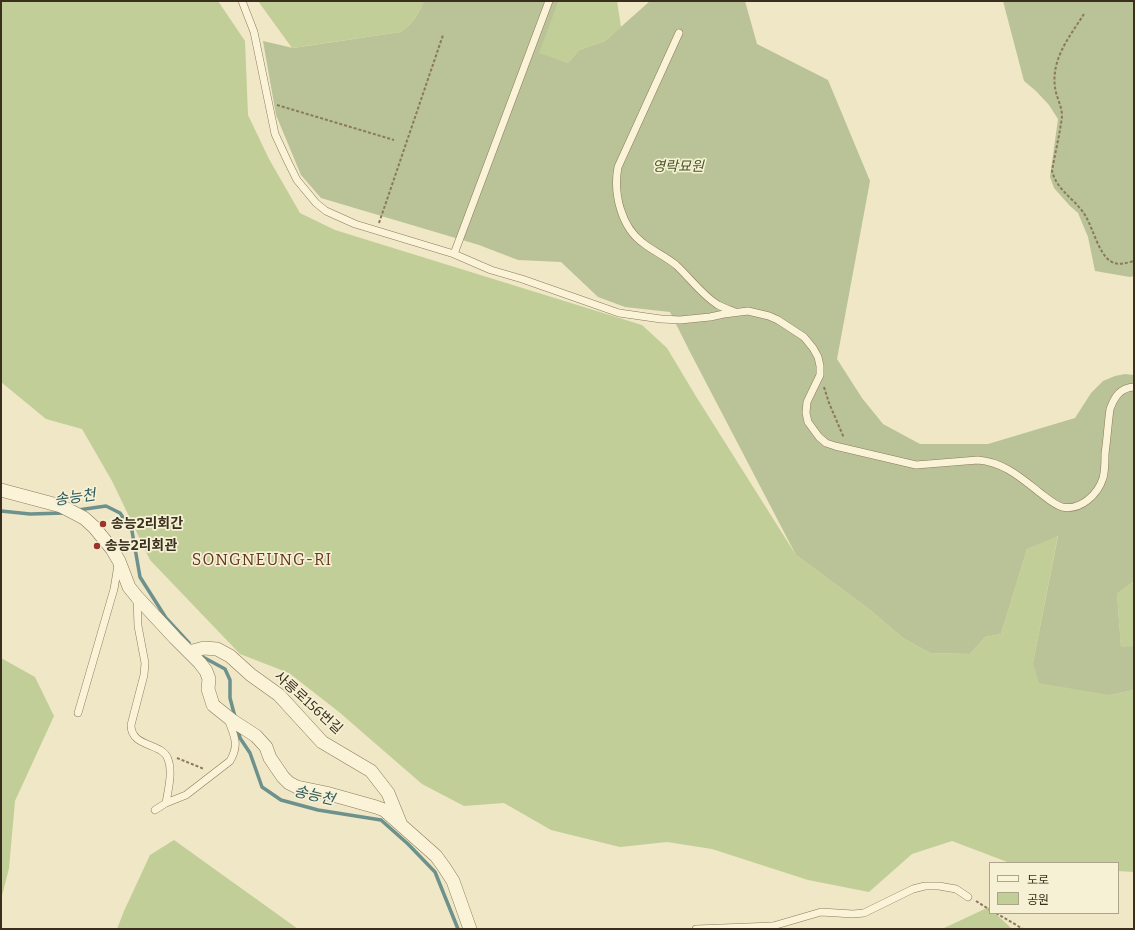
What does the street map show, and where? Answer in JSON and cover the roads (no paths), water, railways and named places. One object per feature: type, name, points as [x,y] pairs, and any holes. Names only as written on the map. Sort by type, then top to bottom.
[{"type":"street","points":[[1,490],[61,506],[84,518],[94,527],[119,561],[129,587],[137,598],[206,671],[209,678],[208,689],[213,705],[230,719]]},
{"type":"street","name":"사릉로156번길","points":[[189,652],[204,648],[217,649],[230,656],[251,675],[279,695],[322,742],[371,771],[388,793],[401,825]]},
{"type":"street","name":"사릉로156번길","points":[[230,719],[256,736],[266,747],[270,758],[289,783],[297,787],[326,793],[384,810],[436,856],[444,867],[452,881],[470,929]]},
{"type":"lane","points":[[242,1],[254,32],[275,134],[297,180],[306,192],[326,211],[355,224],[454,254],[491,270],[619,313],[680,320],[748,311],[759,313],[778,320],[809,342],[818,357],[820,375],[807,402],[806,414],[808,422],[818,437],[826,443],[916,465],[978,460],[988,461],[998,464],[1016,474],[1052,502],[1062,507],[1072,507],[1094,496],[1100,488],[1104,476],[1110,408],[1114,398],[1121,390],[1134,387]]},
{"type":"lane","points":[[454,254],[549,1]]},
{"type":"lane","points":[[679,33],[618,167],[616,188],[623,216],[628,227],[636,236],[642,242],[674,264],[719,305],[736,312]]},
{"type":"lane","points":[[78,713],[114,588],[119,561]]},
{"type":"lane","points":[[137,598],[138,626],[145,663],[144,675],[131,725],[131,731],[134,737],[164,753],[168,759],[170,770],[166,803]]},
{"type":"lane","points":[[155,810],[166,803],[186,795],[230,761],[236,747],[236,741],[230,719]]},
{"type":"lane","points":[[696,929],[773,926],[821,912],[853,914],[864,913],[913,889],[925,886],[939,886],[956,889],[968,897]]},
{"type":"waterway","name":"송능천","points":[[78,510],[106,506],[120,513],[132,531],[140,577],[166,618],[189,643]]},
{"type":"waterway","name":"송능천","points":[[1,511],[30,514],[64,513]]},
{"type":"waterway","name":"송능천","points":[[201,656],[225,669],[230,680],[230,698],[235,717]]},
{"type":"waterway","name":"송능천","points":[[238,729],[240,738],[250,753],[262,787],[281,800],[318,810],[381,820],[408,844],[435,872],[458,929]]},
{"type":"place","name":"송능2리회간","points":[[103,524]]},
{"type":"place","name":"송능2리회관","points":[[97,546]]},
{"type":"district","name":"SONGNEUNG-RI","points":[[262,561]]},
{"type":"park label","name":"영락묘원","points":[[678,167]]}]
